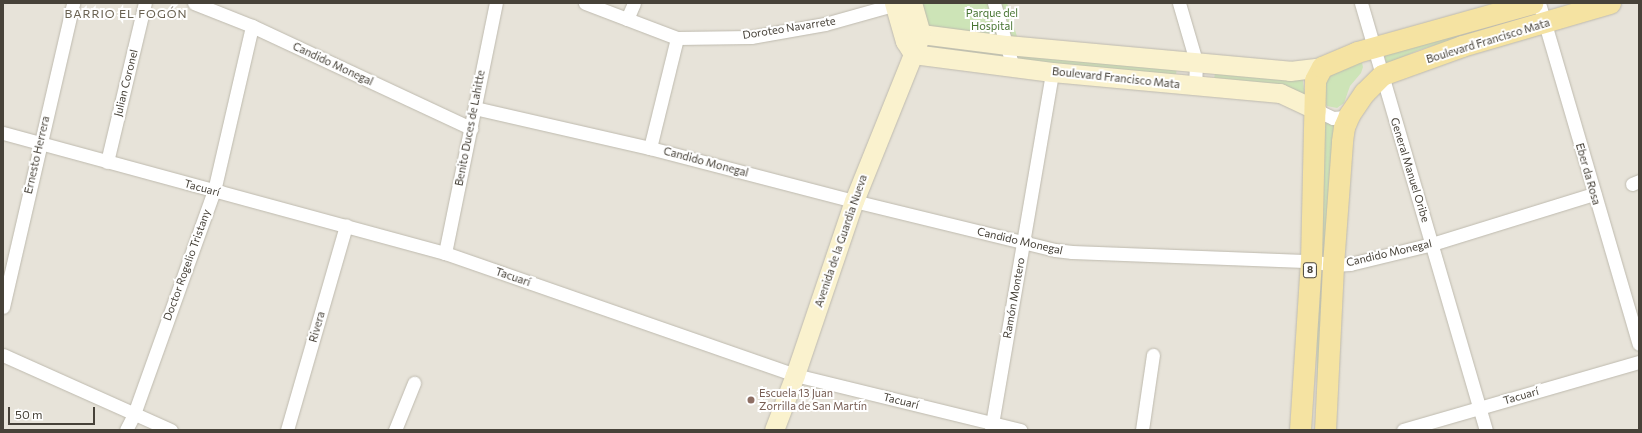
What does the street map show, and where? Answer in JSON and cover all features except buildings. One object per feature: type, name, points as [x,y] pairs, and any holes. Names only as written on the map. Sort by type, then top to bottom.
[{"type":"main road","name":"Boulevard Francisco Mata","points":[[1322,68],[1344,57],[1532,3]]},
{"type":"main road","name":"Boulevard Francisco Mata","points":[[1349,115],[1364,93],[1382,75],[1462,46],[1610,3]]},
{"type":"main road","name":"8","points":[[1300,430],[1311,261],[1316,110],[1315,80],[1322,68]]},
{"type":"main road","name":"8","points":[[1325,430],[1333,265],[1342,141],[1344,127],[1349,115]]},
{"type":"street","name":"Ernesto Herrera","points":[[3,307],[39,144],[73,3]]},
{"type":"street","name":"Julian Coronel","points":[[107,162],[145,3]]},
{"type":"street","name":"Candido Monegal","points":[[194,3],[252,26],[471,128]]},
{"type":"street","name":"Benito Duces de Lahitte","points":[[445,253],[496,3]]},
{"type":"street","name":"Doroteo Navarrete","points":[[586,3],[677,38],[751,36],[825,24],[900,3]]},
{"type":"street","points":[[627,19],[634,3]]},
{"type":"street","points":[[900,3],[921,34]]},
{"type":"street","points":[[900,3],[905,41],[913,54]]},
{"type":"street","points":[[994,3],[1014,67]]},
{"type":"street","points":[[1179,3],[1196,61],[1195,86]]},
{"type":"street","name":"General Manuel Oribe","points":[[1360,3],[1486,430]]},
{"type":"street","name":"Eber da Rosa","points":[[1539,3],[1639,344]]},
{"type":"street","name":"Doctor Rogelio Tristany","points":[[126,430],[134,414],[214,191],[252,26]]},
{"type":"street","name":"Boulevard Francisco Mata","points":[[921,34],[1007,45],[1196,61],[1290,71],[1322,68]]},
{"type":"street","name":"Avenida de la Guardia Nueva","points":[[774,430],[795,375],[854,201],[921,34]]},
{"type":"street","points":[[650,148],[677,38]]},
{"type":"street","name":"Boulevard Francisco Mata","points":[[913,54],[1052,72],[1280,93],[1333,118],[1345,117],[1349,115]]},
{"type":"street","name":"Ramón Montero","points":[[992,427],[1052,72]]},
{"type":"street","name":"Candido Monegal","points":[[475,108],[650,148],[1024,243],[1072,252],[1311,261],[1333,265],[1361,262],[1432,244],[1594,194]]},
{"type":"street","name":"Tacuarí","points":[[3,133],[445,253],[795,375],[992,427],[1020,430]]},
{"type":"street","name":"Rivera","points":[[287,430],[346,225]]},
{"type":"street","points":[[3,355],[171,430]]},
{"type":"street","points":[[1142,430],[1153,355]]},
{"type":"street","name":"Tacuarí","points":[[1403,430],[1639,362]]},
{"type":"street","points":[[395,430],[414,383]]},
{"type":"shaded area","points":[[3,3],[1639,3],[1639,430],[3,430]]},
{"type":"green space","name":"Parque del Hospital","points":[[928,3],[1007,3],[1018,40],[926,29],[920,5]]},
{"type":"green space","points":[[1524,11],[1525,17],[1419,50],[1386,64],[1384,54]]},
{"type":"green space","points":[[928,43],[1177,69],[1176,77],[927,51]]},
{"type":"green space","points":[[1360,61],[1363,67],[1361,73],[1350,86],[1344,103],[1337,108],[1327,106],[1323,99],[1325,75]]},
{"type":"green space","points":[[1215,71],[1302,75],[1306,102],[1214,81]]},
{"type":"green space","points":[[1338,122],[1327,255],[1319,255],[1324,123]]},
{"type":"green space","points":[[1317,272],[1325,272],[1325,430],[1317,430]]},
{"type":"place","name":"Escuela 13 Juan Zorrilla de San Martín","points":[[751,400]]},
{"type":"district","name":"BARRIO EL FOGÓN","points":[[126,14]]}]
